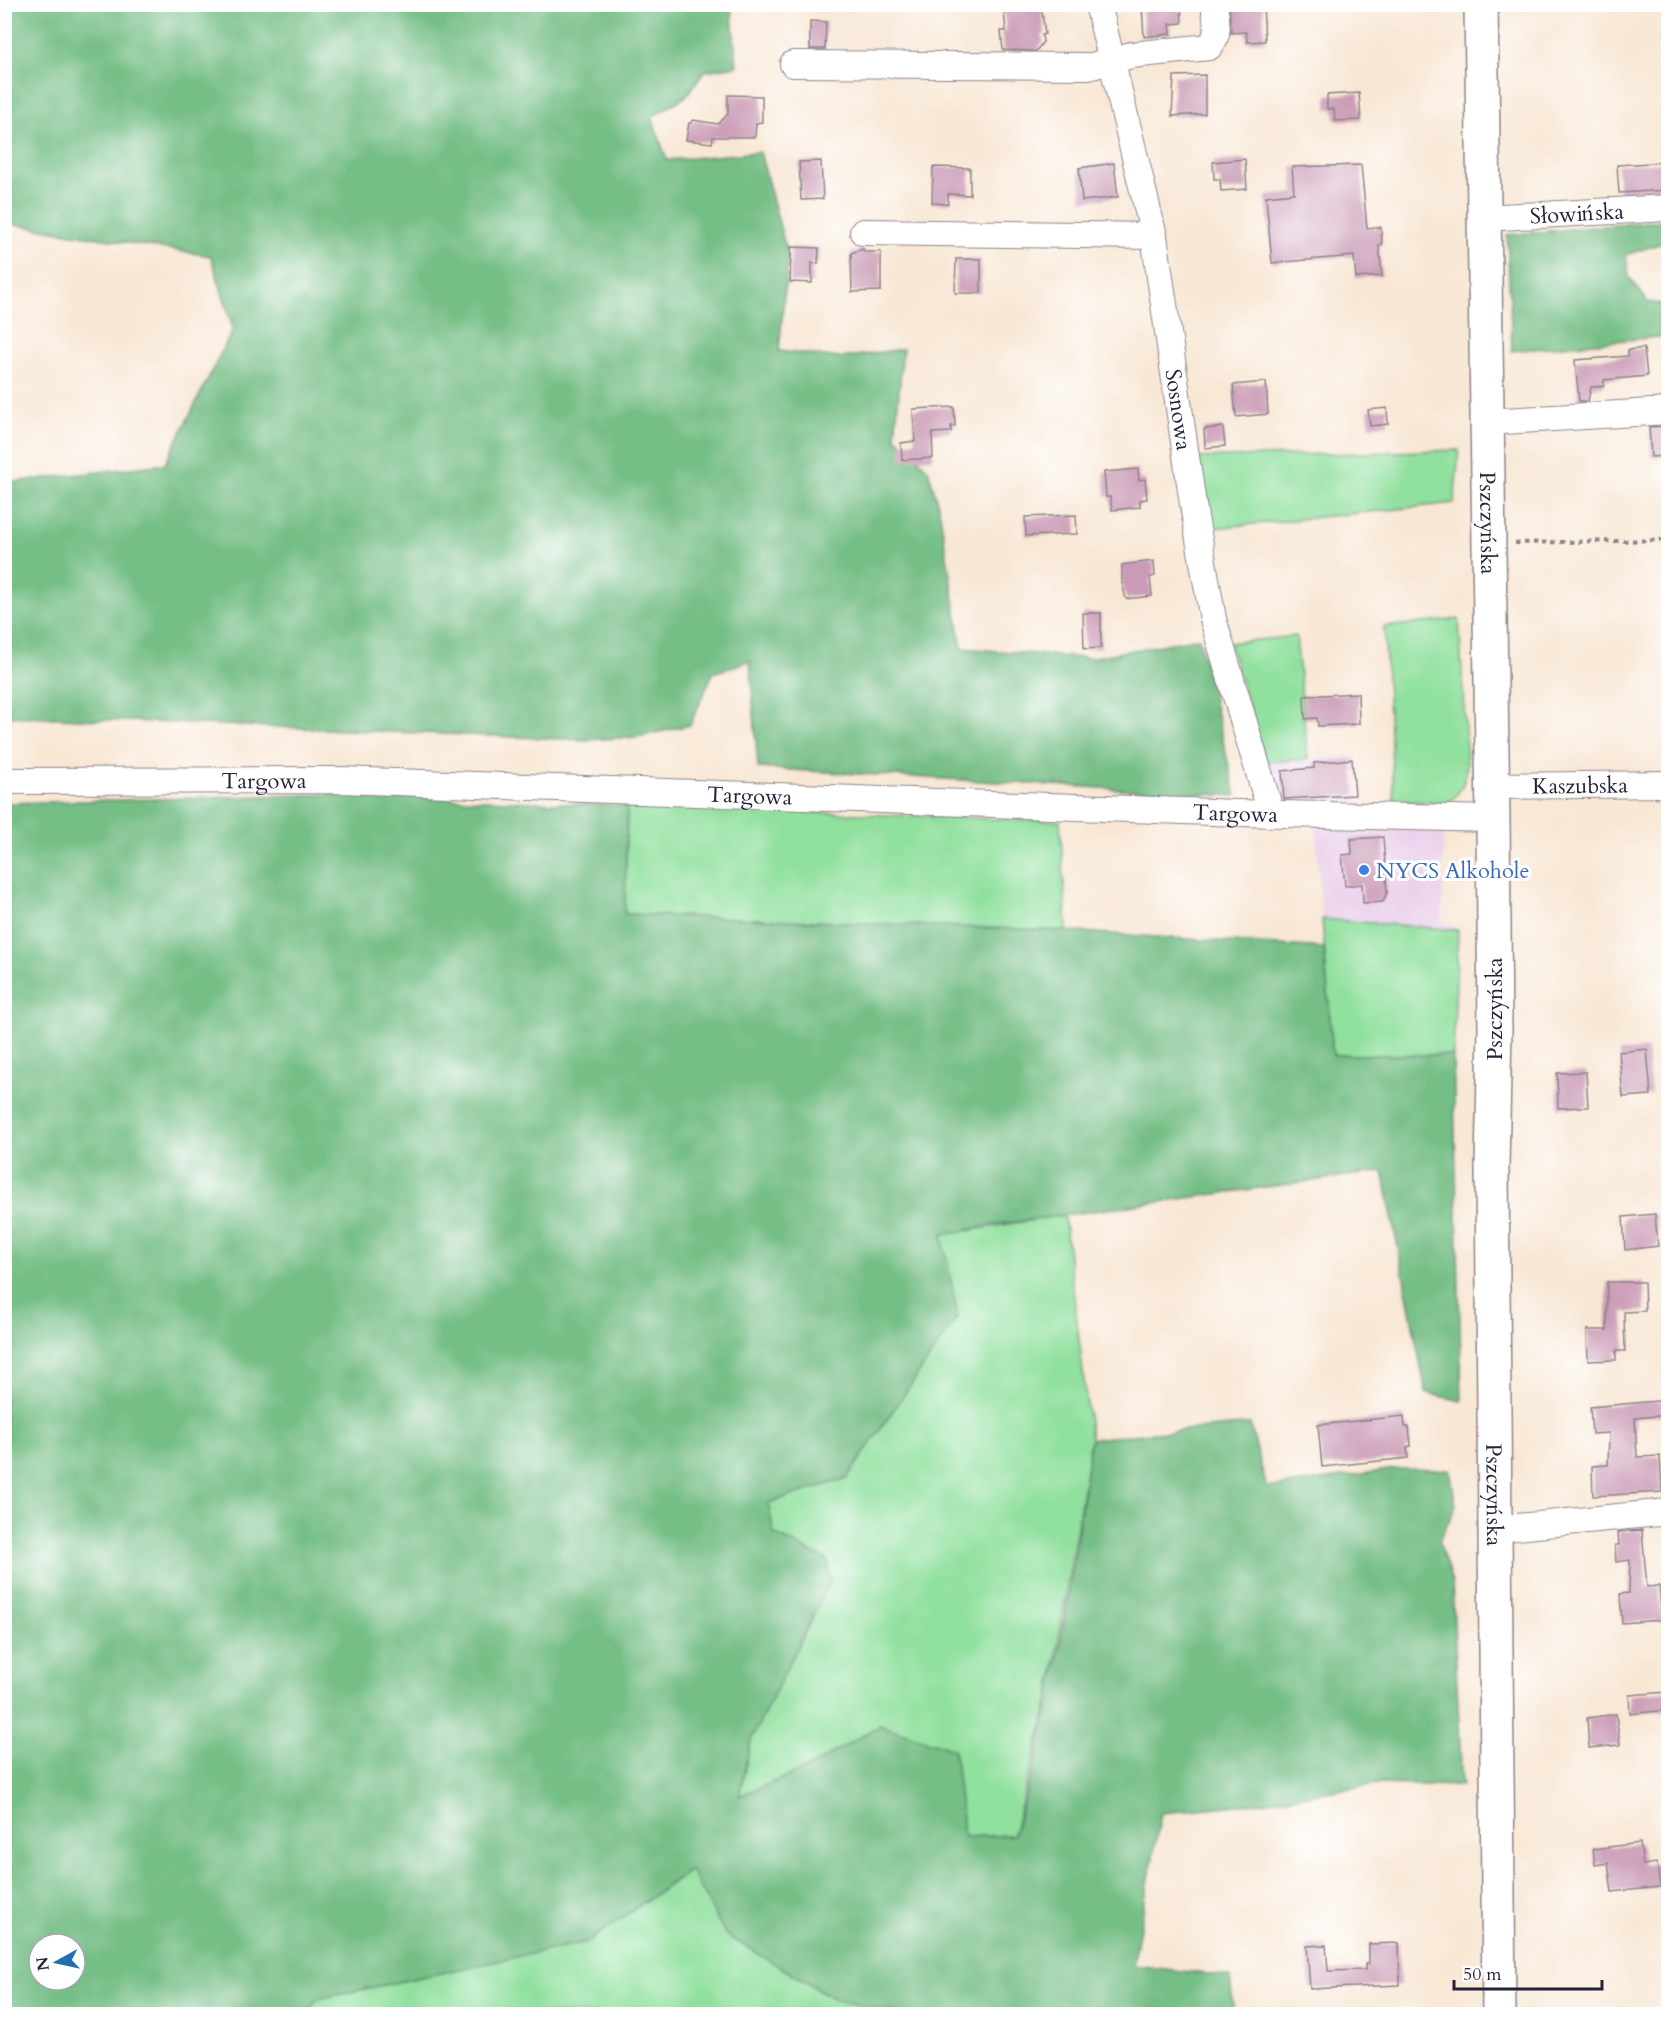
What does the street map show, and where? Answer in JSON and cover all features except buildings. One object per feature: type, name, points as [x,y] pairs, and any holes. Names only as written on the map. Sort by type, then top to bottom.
[{"type":"main road","name":"Pszczyńska","points":[[1481,4],[1487,543],[1493,786],[1495,1029],[1492,1166],[1500,2014]]},
{"type":"street","name":"Sosnowa","points":[[1098,4],[1154,236],[1194,511],[1213,619],[1271,813]]},
{"type":"street","points":[[793,64],[1092,66],[1113,62],[1131,55],[1209,47],[1215,40],[1218,28],[1214,4]]},
{"type":"street","name":"Słowińska","points":[[1484,218],[1668,208]]},
{"type":"street","points":[[863,232],[1154,236]]},
{"type":"street","points":[[1487,422],[1668,411]]},
{"type":"street","name":"Targowa","points":[[4,781],[341,780],[1493,819]]},
{"type":"street","name":"Kaszubska","points":[[1493,786],[1668,784]]},
{"type":"street","points":[[1497,1528],[1668,1512]]},
{"type":"path","points":[[1487,543],[1668,540]]},
{"type":"shaded area","points":[[1356,756],[1358,803],[1282,804],[1277,796],[1266,762]]},
{"type":"shaded area","points":[[1315,817],[1444,821],[1442,920],[1458,930],[1322,919]]},
{"type":"green space","points":[[731,4],[737,66],[705,71],[685,97],[652,117],[667,160],[760,152],[788,257],[779,351],[841,358],[903,349],[895,436],[928,469],[939,508],[962,648],[1089,658],[1199,638],[1236,796],[758,768],[750,661],[713,673],[690,725],[637,737],[585,740],[7,716],[5,746],[5,483],[165,464],[233,329],[211,256],[5,223],[5,5]]},
{"type":"green space","points":[[1668,220],[1668,241],[1626,255],[1629,277],[1648,302],[1668,305],[1668,336],[1512,351],[1507,235]]},
{"type":"green space","points":[[1459,450],[1454,503],[1207,529],[1196,458]]},
{"type":"green space","points":[[1459,619],[1467,764],[1464,782],[1457,795],[1448,803],[1394,801],[1384,627]]},
{"type":"green space","points":[[1296,636],[1308,759],[1266,762],[1229,643]]},
{"type":"green space","points":[[340,794],[627,806],[625,914],[1067,931],[1324,948],[1333,1055],[1453,1055],[1462,1401],[1426,1393],[1383,1171],[991,1225],[942,1235],[958,1316],[847,1478],[768,1503],[774,1534],[827,1560],[831,1580],[751,1740],[739,1796],[806,1769],[880,1725],[954,1750],[964,1837],[1013,1835],[1041,1739],[1052,1689],[1091,1439],[1250,1424],[1267,1488],[1395,1469],[1450,1470],[1456,1506],[1439,1542],[1452,1582],[1462,1786],[1377,1784],[1256,1803],[1161,1813],[1133,1965],[1230,1977],[1234,2014],[901,2014],[837,2000],[726,1935],[690,1870],[587,1942],[317,1999],[306,2014],[5,2014],[5,803]]},
{"type":"green space","points":[[627,806],[1060,821],[1067,931],[624,914]]},
{"type":"green space","points":[[1322,919],[1458,930],[1453,1055],[1333,1055]]},
{"type":"green space","points":[[1064,1215],[1091,1439],[1049,1700],[1013,1835],[964,1837],[954,1750],[880,1725],[806,1769],[739,1796],[751,1740],[831,1580],[827,1560],[774,1534],[768,1503],[847,1478],[942,1235]]},
{"type":"green space","points":[[691,1870],[726,1935],[836,2000],[901,2014],[306,2014],[317,1999],[587,1942]]},
{"type":"place","name":"NYCS Alkohole","points":[[1364,870]]}]
